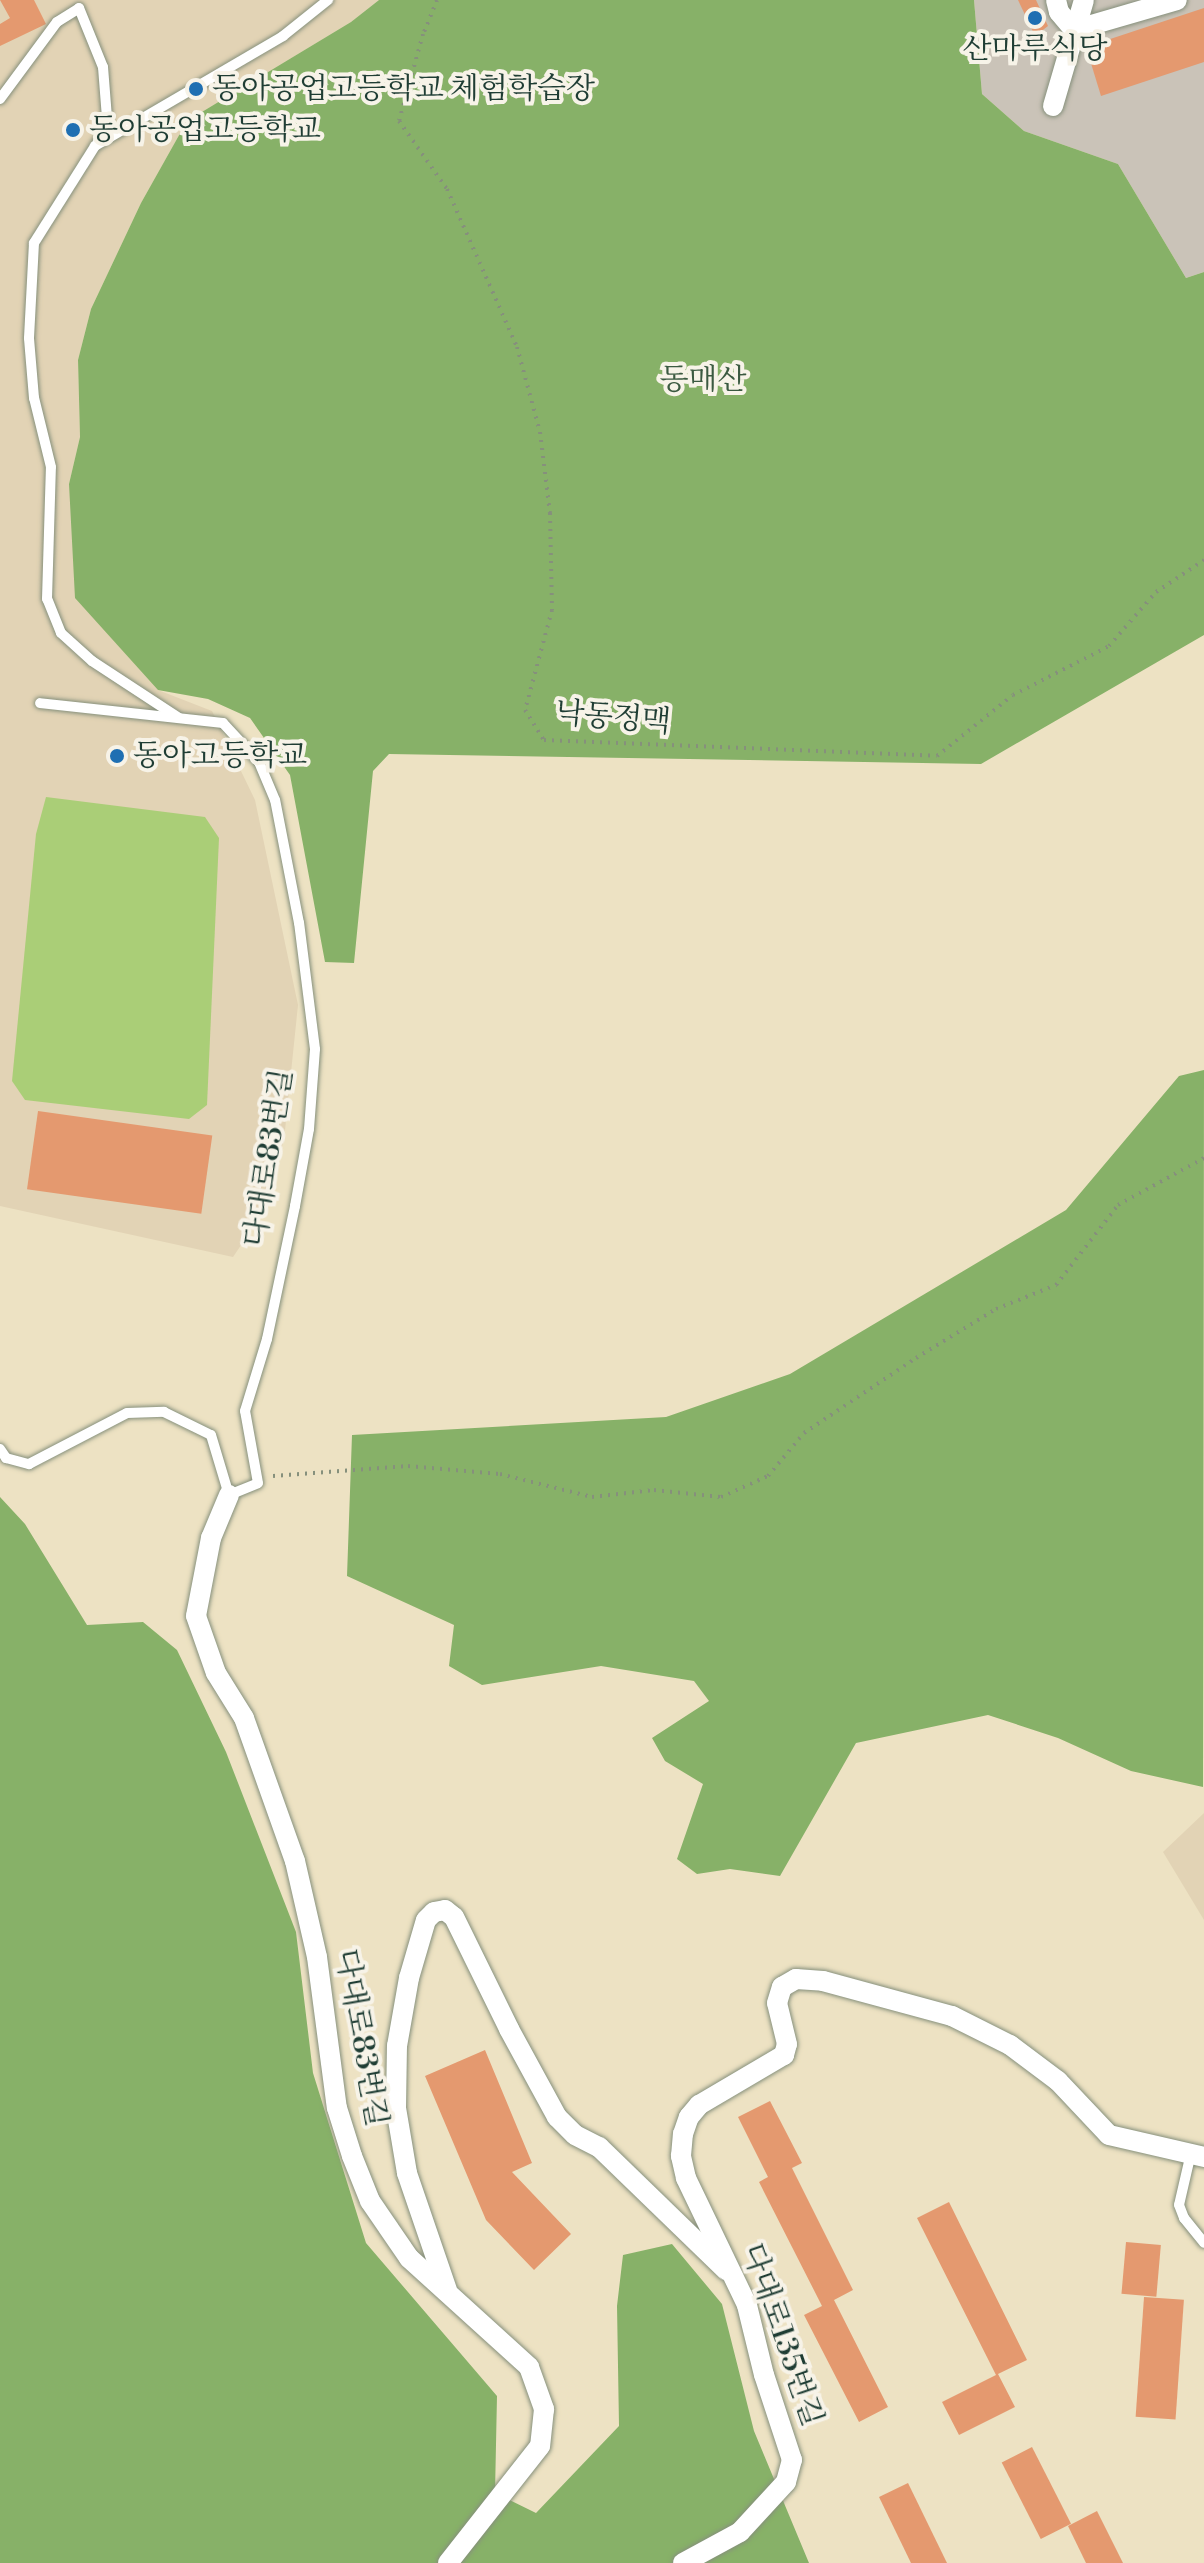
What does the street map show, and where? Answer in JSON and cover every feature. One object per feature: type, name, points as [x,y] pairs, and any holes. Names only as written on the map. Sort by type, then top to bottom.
[{"type":"street","points":[[1056,0],[1059,12],[1074,30]]},
{"type":"street","points":[[1053,106],[1084,0]]},
{"type":"street","points":[[1074,30],[1177,0]]},
{"type":"street","name":"다대로83번길","points":[[229,1495],[211,1538],[196,1616],[216,1673],[244,1718],[295,1861],[317,1957],[337,2108],[352,2156],[370,2201],[409,2258],[529,2367],[544,2409],[540,2446],[448,2563]]},
{"type":"street","points":[[449,2293],[407,2173],[396,2108],[397,2046],[409,1978],[426,1920],[434,1912],[445,1910],[454,1917],[557,2117],[575,2135],[599,2147],[733,2276]]},
{"type":"street","name":"다대로135번길","points":[[683,2563],[740,2532],[786,2482],[792,2460],[764,2375],[747,2305],[712,2224],[686,2178],[681,2156],[683,2134],[689,2117],[699,2105],[784,2055],[787,2044],[777,2003],[782,1987],[796,1979],[823,1981],[952,2016],[1010,2045],[1058,2081],[1109,2135],[1197,2155]]},
{"type":"lane","points":[[95,146],[283,36],[328,0]]},
{"type":"lane","points":[[0,99],[57,22],[79,8],[103,67],[108,130],[34,243],[29,338],[34,398],[51,467],[47,599],[61,633],[92,661],[181,719]]},
{"type":"lane","name":"다대로83번길","points":[[40,703],[223,723],[259,762],[275,800],[299,923],[315,1049],[309,1129],[295,1206],[267,1339],[245,1411],[258,1483]]},
{"type":"lane","points":[[0,1449],[6,1458],[29,1464],[127,1413],[164,1412],[211,1435],[229,1495],[258,1483]]},
{"type":"lane","points":[[1197,2155],[1179,2205],[1184,2218],[1204,2243]]},
{"type":"path","name":"낙동정맥","points":[[437,0],[423,34],[399,121],[447,189],[517,347],[540,432],[550,513],[552,610],[525,710],[544,740],[937,756],[1013,695],[1109,646],[1156,592],[1204,560]]},
{"type":"path","points":[[258,1483],[280,1473],[408,1466],[500,1474],[592,1497],[654,1490],[721,1497],[768,1476],[804,1433],[916,1358],[996,1309],[1056,1285],[1118,1205],[1204,1158]]},
{"type":"shaded area","name":"동아고등학교","points":[[0,0],[379,0],[351,22],[187,121],[141,203],[91,309],[78,360],[80,437],[69,484],[158,690],[212,711],[255,800],[298,1005],[284,1140],[258,1220],[233,1257],[0,1206]]},
{"type":"shaded area","points":[[974,0],[1204,0],[1204,272],[1186,278],[1118,164],[1024,131],[982,94]]},
{"type":"shaded area","points":[[1204,1813],[1204,1920],[1163,1852]]},
{"type":"green space","name":"동매산","points":[[379,0],[974,0],[982,94],[1024,131],[1118,164],[1186,278],[1204,272],[1204,635],[981,764],[389,754],[373,771],[354,963],[325,962],[290,775],[250,718],[208,699],[158,690],[75,598],[69,484],[80,437],[78,360],[91,309],[141,203],[187,121],[351,22]]},
{"type":"green space","points":[[46,797],[205,817],[219,838],[207,1105],[189,1119],[25,1100],[12,1081],[36,834]]},
{"type":"green space","points":[[1204,1070],[1203,1787],[1131,1771],[1058,1738],[988,1715],[856,1743],[780,1876],[730,1869],[697,1874],[677,1859],[703,1784],[665,1761],[652,1738],[709,1701],[694,1681],[601,1666],[482,1685],[449,1666],[454,1625],[347,1576],[352,1435],[666,1417],[790,1374],[1066,1210],[1179,1076]]},
{"type":"green space","points":[[0,1497],[25,1524],[87,1625],[143,1622],[177,1650],[226,1752],[296,1932],[313,2073],[366,2243],[497,2396],[495,2493],[536,2513],[619,2426],[617,2306],[623,2255],[672,2244],[722,2304],[754,2431],[809,2563],[0,2563]]},
{"type":"building","points":[[0,0],[34,0],[46,24],[0,46],[0,24],[10,18]]},
{"type":"building","name":"산마루식당","points":[[1018,0],[1036,0],[1048,26],[1035,36]]},
{"type":"building","points":[[1204,8],[1204,62],[1101,96],[1086,47]]},
{"type":"building","points":[[38,1111],[212,1135],[201,1214],[27,1189]]},
{"type":"building","points":[[485,2050],[532,2163],[512,2172],[571,2234],[534,2270],[486,2220],[425,2076]]},
{"type":"building","points":[[770,2101],[802,2163],[792,2168],[853,2290],[834,2300],[888,2407],[859,2422],[804,2315],[822,2306],[759,2182],[768,2177],[738,2117]]},
{"type":"building","points":[[949,2202],[1027,2360],[998,2374],[1015,2407],[959,2435],[942,2402],[996,2375],[917,2218]]},
{"type":"building","points":[[1126,2242],[1161,2245],[1156,2297],[1121,2294]]},
{"type":"building","points":[[1144,2297],[1184,2300],[1176,2419],[1136,2417]]},
{"type":"building","points":[[1032,2447],[1071,2524],[1041,2539],[1002,2462]]},
{"type":"building","points":[[908,2483],[947,2563],[911,2563],[879,2497]]},
{"type":"building","points":[[1097,2511],[1123,2563],[1086,2563],[1068,2526]]},
{"type":"place","name":"산마루식당","points":[[1035,18]]},
{"type":"place","name":"동아공업고등학교 체험학습장","points":[[196,89]]},
{"type":"place","name":"동아공업고등학교","points":[[73,130]]},
{"type":"place","name":"동아고등학교","points":[[117,756]]}]
